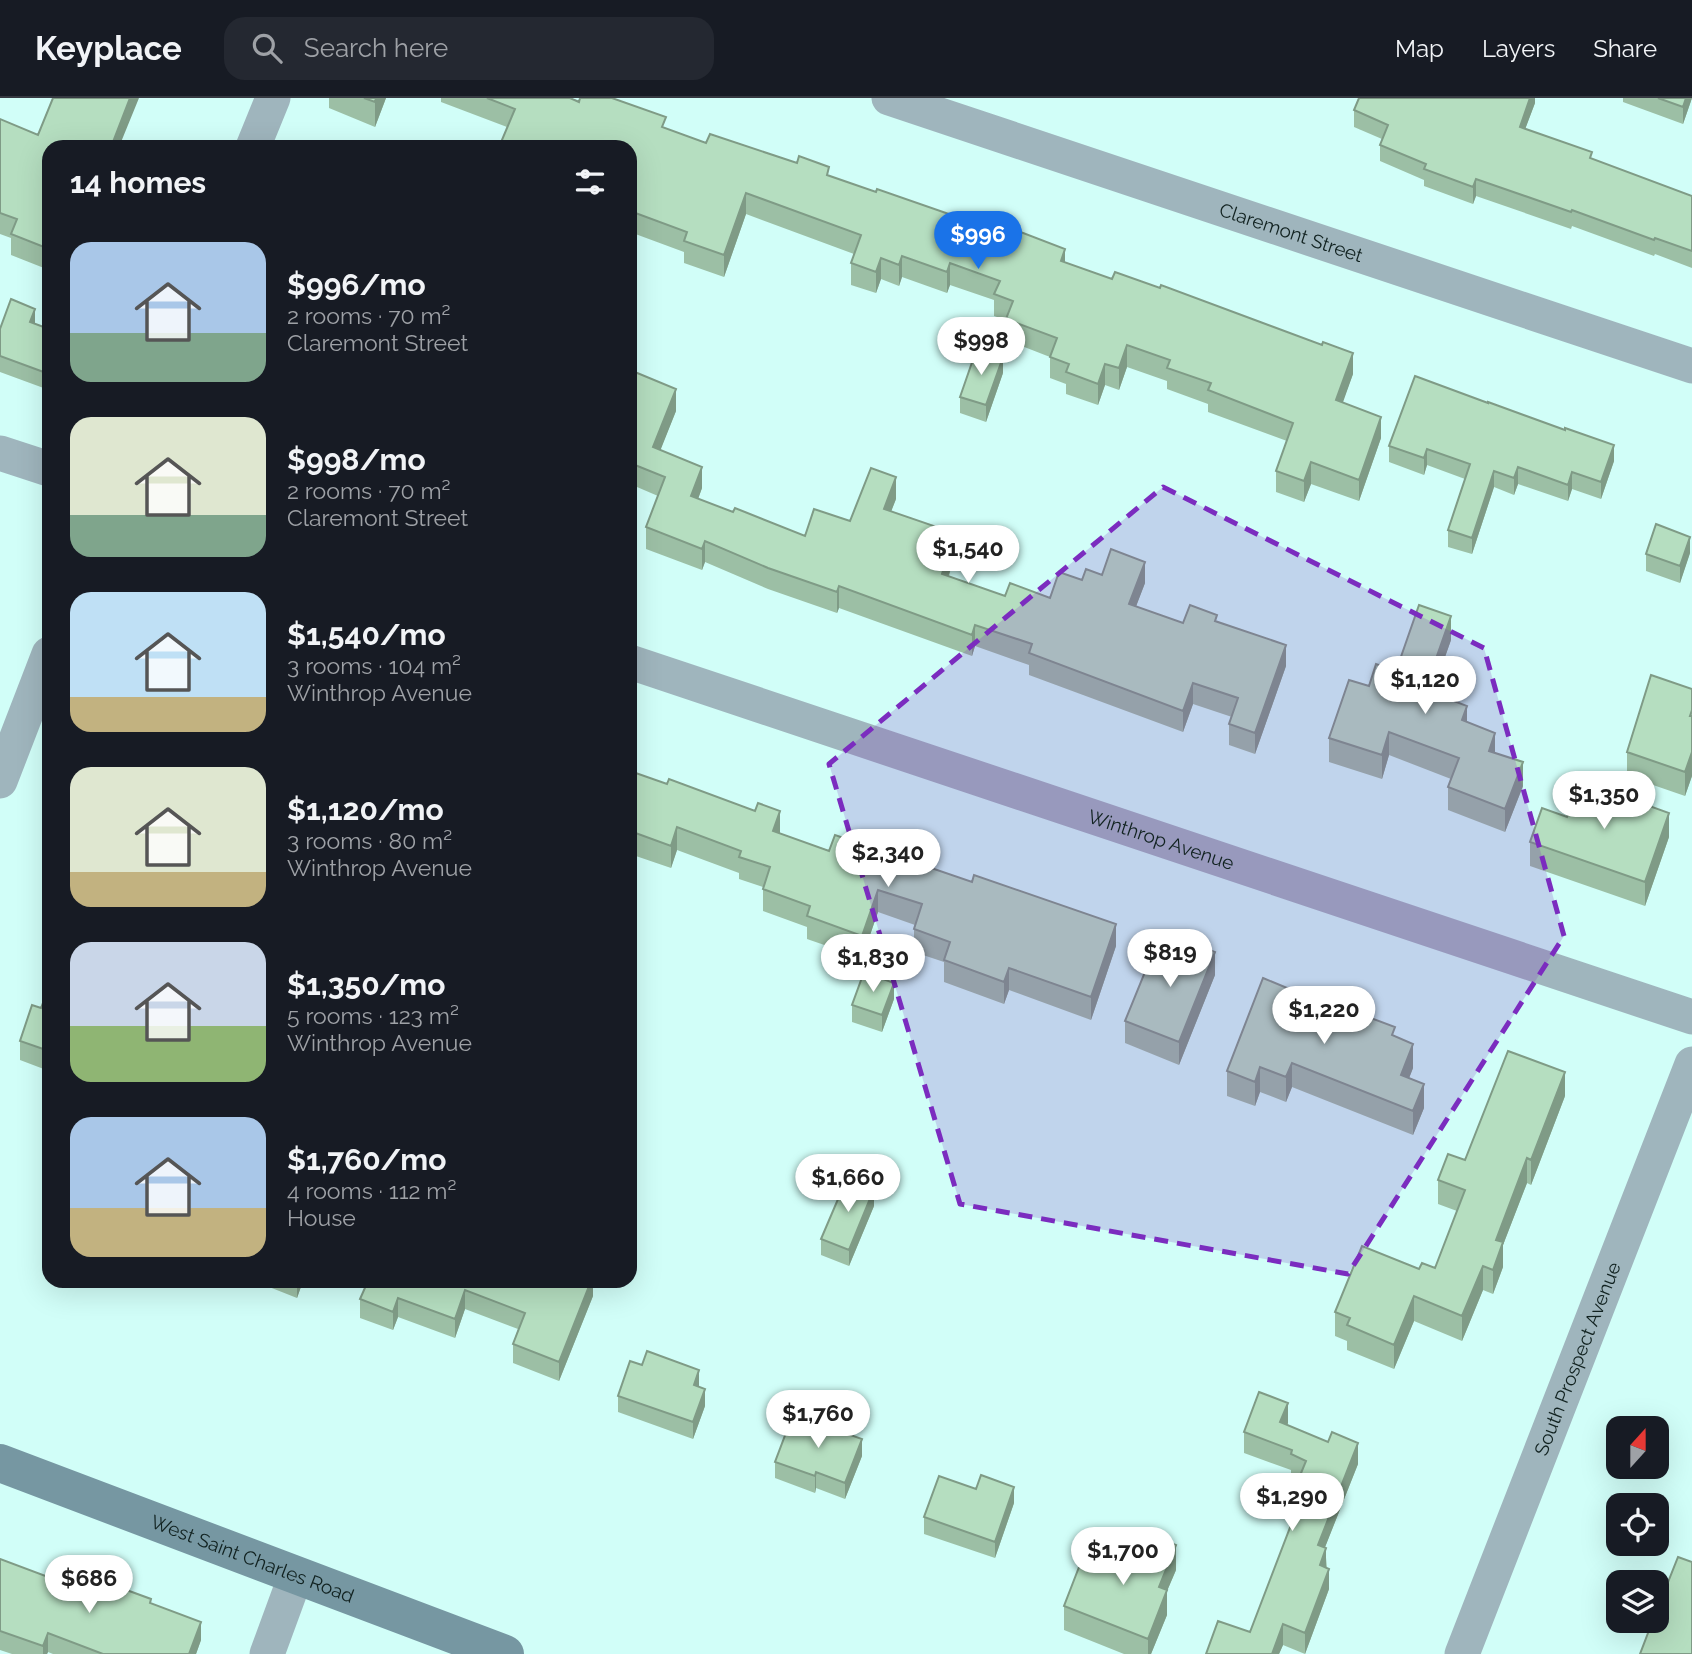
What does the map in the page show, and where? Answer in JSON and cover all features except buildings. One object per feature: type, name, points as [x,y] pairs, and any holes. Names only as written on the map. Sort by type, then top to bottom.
[{"type":"main road","name":"West Saint Charles Road","points":[[0,1463],[505,1654]]},
{"type":"street","points":[[256,140],[273,98]]},
{"type":"street","name":"Claremont Street","points":[[889,98],[1692,366]]},
{"type":"street","points":[[0,453],[42,467]]},
{"type":"street","name":"Winthrop Avenue","points":[[637,664],[1692,1017]]},
{"type":"street","points":[[0,780],[42,672]]},
{"type":"street","name":"South Prospect Avenue","points":[[1462,1654],[1692,1064]]},
{"type":"street","points":[[267,1654],[296,1575]]},
{"type":"highlighted area","points":[[1163,487],[1484,648],[1564,936],[1348,1274],[960,1204],[829,764]]}]
